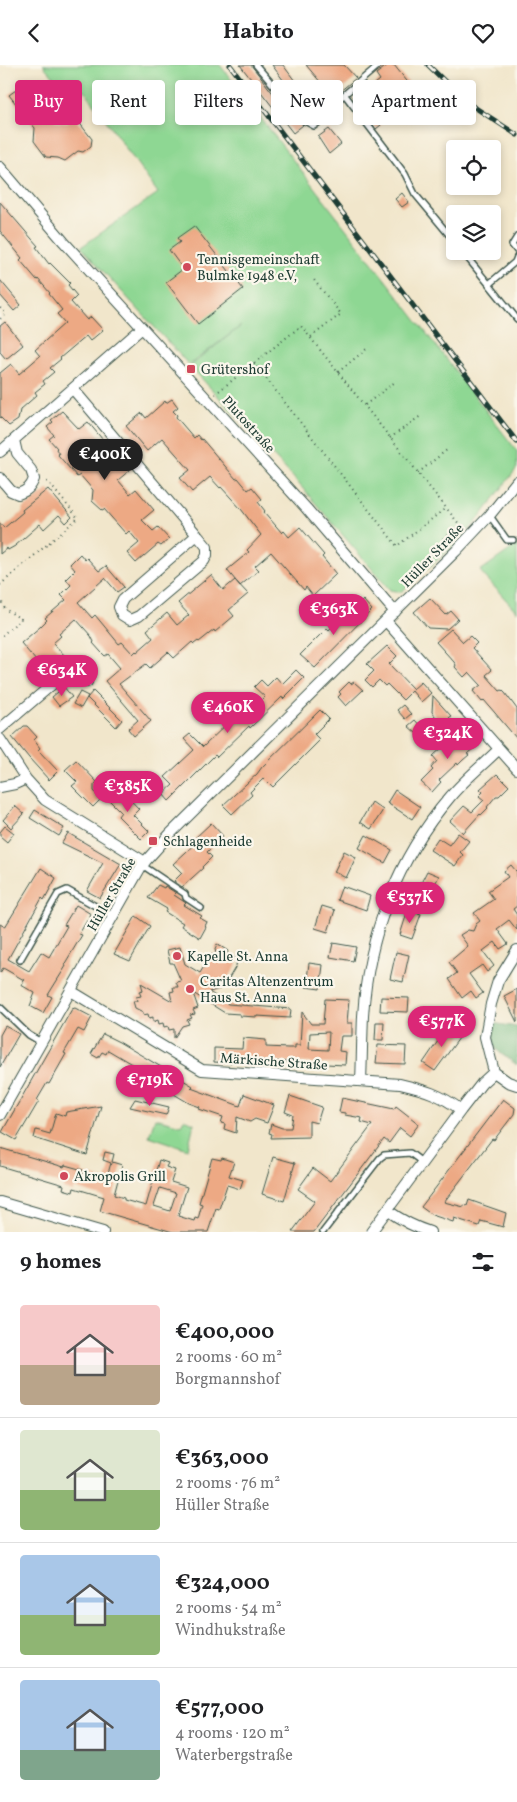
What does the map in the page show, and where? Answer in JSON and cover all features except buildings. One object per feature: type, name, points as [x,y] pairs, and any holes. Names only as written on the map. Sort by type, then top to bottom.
[{"type":"street","name":"Plutostraße","points":[[0,167],[142,328],[306,508],[395,612]]},
{"type":"street","points":[[0,452],[142,328]]},
{"type":"street","points":[[73,389],[197,535],[207,547],[207,555],[204,561],[139,616],[130,619],[122,615],[118,607],[122,599],[197,535]]},
{"type":"street","points":[[0,478],[11,491],[18,494],[31,486],[34,479],[31,470],[17,453],[14,440]]},
{"type":"street","name":"Hüller Straße","points":[[0,1115],[144,863],[170,834],[469,537],[517,481]]},
{"type":"street","points":[[386,621],[517,769]]},
{"type":"street","points":[[0,729],[69,670],[76,669],[82,672],[87,682]]},
{"type":"street","points":[[0,739],[26,779],[45,800],[144,863]]},
{"type":"street","points":[[362,1081],[363,1015],[368,972],[383,910],[410,854],[431,821],[457,790],[499,749]]},
{"type":"street","points":[[0,787],[15,784],[26,779]]},
{"type":"street","points":[[0,797],[15,784]]},
{"type":"street","points":[[517,950],[513,963],[498,981],[491,1004],[485,1037],[494,1072],[508,1082],[517,1085]]},
{"type":"street","name":"Märkische Straße","points":[[71,991],[202,1069],[400,1084],[424,1089],[446,1098],[462,1110]]},
{"type":"street","points":[[370,1232],[482,1083],[494,1072]]},
{"type":"street","points":[[0,1202],[103,1232]]},
{"type":"street","points":[[387,1210],[417,1228],[430,1232]]},
{"type":"lane","points":[[256,65],[303,120],[314,126],[330,114],[332,105],[379,65]]},
{"type":"lane","points":[[345,95],[405,173],[415,194],[446,231]]},
{"type":"lane","points":[[517,237],[512,245],[517,251]]},
{"type":"lane","points":[[489,284],[515,262],[517,257]]},
{"type":"lane","points":[[469,260],[517,319]]},
{"type":"lane","points":[[489,515],[508,540],[513,541]]},
{"type":"lane","points":[[144,863],[201,908]]},
{"type":"lane","points":[[20,960],[58,894],[67,891],[113,916]]},
{"type":"lane","points":[[0,1007],[29,1035],[41,1043]]},
{"type":"lane","points":[[322,1232],[384,1155],[410,1153],[422,1162]]},
{"type":"path","points":[[311,337],[341,314],[314,280]]},
{"type":"path","points":[[0,308],[6,314],[0,319]]},
{"type":"path","points":[[208,399],[301,326],[366,405],[390,439],[469,537]]},
{"type":"path","points":[[338,372],[369,347]]},
{"type":"path","points":[[254,363],[397,546],[446,508]]},
{"type":"path","points":[[366,405],[395,382]]},
{"type":"path","points":[[390,439],[422,415]]},
{"type":"path","points":[[418,473],[448,449]]},
{"type":"path","points":[[0,585],[78,518],[48,482],[34,479]]},
{"type":"path","points":[[443,539],[460,526]]},
{"type":"path","points":[[0,598],[5,609],[21,619],[0,637]]},
{"type":"green space","points":[[43,65],[220,65],[232,80],[175,80],[175,125],[261,125],[261,118],[517,451],[517,468],[481,516],[461,539],[401,592],[390,590],[292,476],[190,366],[241,326],[189,365],[81,247],[158,193],[109,125],[165,125],[165,80],[92,80],[92,101],[85,91],[82,93],[82,80],[56,80]]},
{"type":"green space","points":[[517,545],[517,612],[480,571]]},
{"type":"green space","points":[[492,1023],[517,1027],[517,1065],[496,1049],[493,1044]]},
{"type":"green space","points":[[155,1118],[181,1125],[184,1119],[194,1123],[188,1149],[149,1136]]},
{"type":"railway","points":[[230,65],[517,442]]},
{"type":"railway","points":[[428,65],[465,101],[517,135]]},
{"type":"place","name":"Tennisgemeinschaft Bulmke 1948 e.V,","points":[[187,267]]},
{"type":"place","name":"Grütershof","points":[[191,369]]},
{"type":"place","name":"Schlagenheide","points":[[153,841]]},
{"type":"place","name":"Kapelle St. Anna","points":[[177,956]]},
{"type":"place","name":"Caritas Altenzentrum Haus St. Anna","points":[[190,989]]},
{"type":"place","name":"Akropolis Grill","points":[[64,1176]]}]
